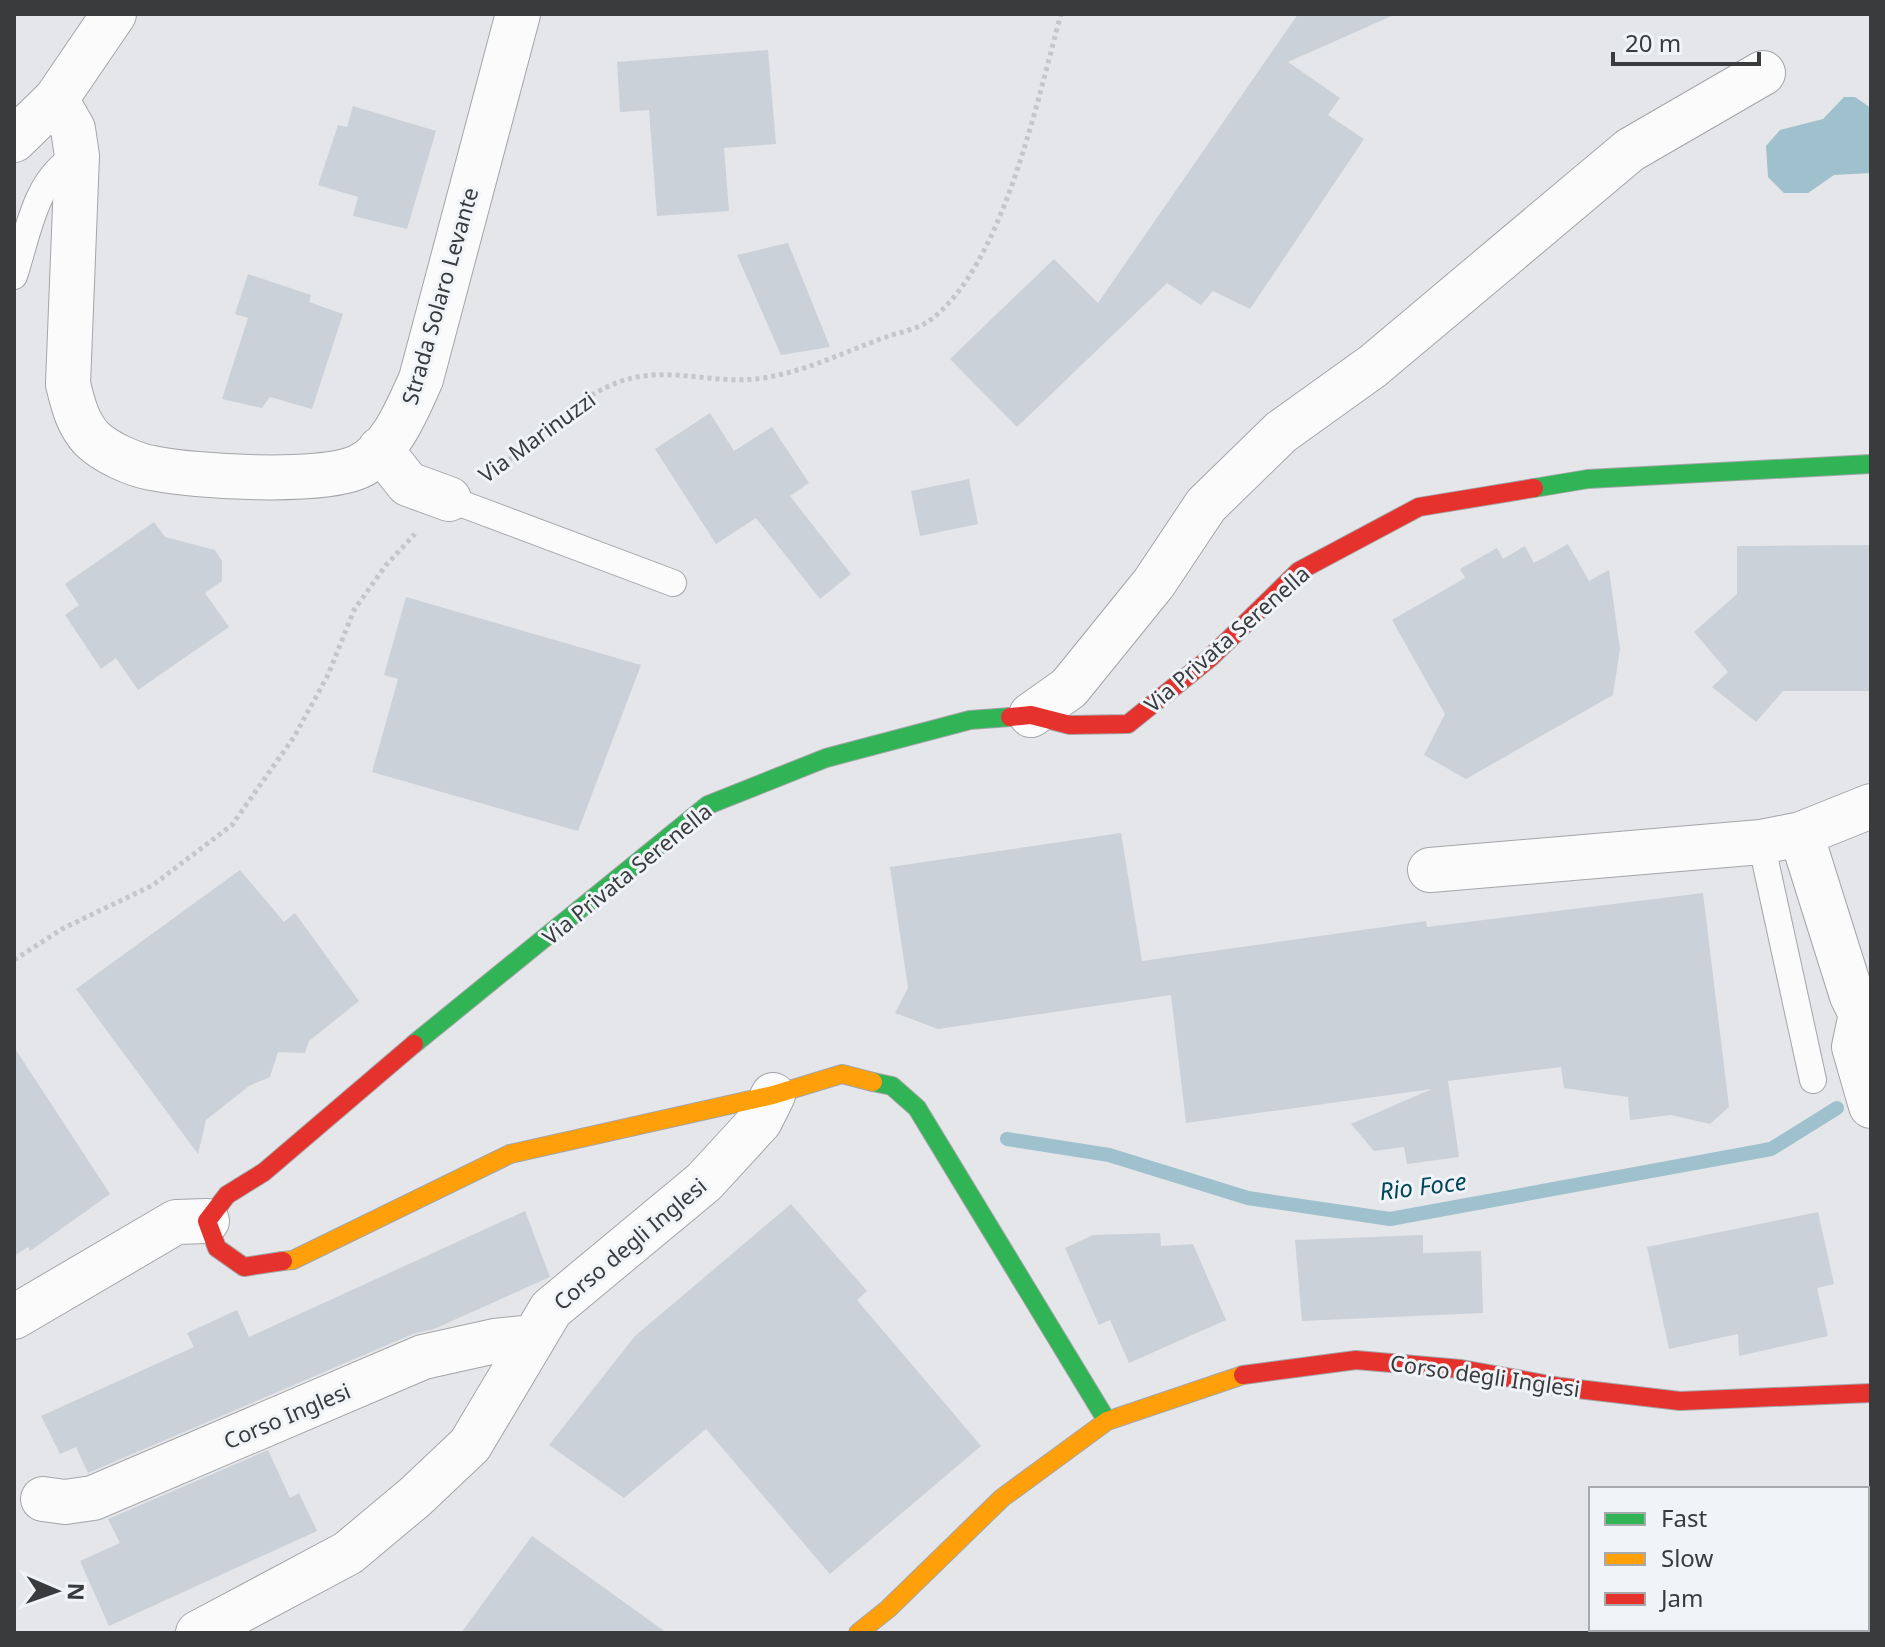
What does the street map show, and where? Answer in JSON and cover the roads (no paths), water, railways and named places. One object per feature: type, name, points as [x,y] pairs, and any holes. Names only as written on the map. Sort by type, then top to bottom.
[{"type":"street","points":[[14,140],[56,99],[114,14]]},
{"type":"street","name":"Strada Solaro Levante","points":[[56,99],[73,129],[77,156],[68,384],[77,419],[93,440],[150,468],[238,475],[328,475],[359,467],[380,449],[403,420],[421,379],[518,14]]},
{"type":"street","points":[[1031,715],[1069,688],[1154,583],[1206,505],[1281,432],[1373,366],[1630,150],[1763,73]]},
{"type":"street","points":[[380,449],[408,484],[449,499]]},
{"type":"street","name":"Via Privata Serenella","points":[[209,1225],[227,1195],[264,1172],[374,1075],[532,951],[708,805],[826,758],[970,720],[1031,715],[1070,725],[1128,724],[1210,658],[1299,571],[1419,507],[1588,479],[1871,464]]},
{"type":"street","points":[[1430,870],[1781,838],[1871,806]]},
{"type":"street","points":[[1781,838],[1864,1004],[1854,1047],[1871,1106]]},
{"type":"street","points":[[14,1317],[176,1222],[209,1225],[217,1248],[244,1267],[293,1260],[510,1154],[773,1095],[842,1074],[892,1086],[917,1108],[1107,1421]]},
{"type":"street","name":"Corso degli Inglesi","points":[[198,1633],[348,1553],[415,1497],[470,1445],[551,1309],[704,1182],[760,1121],[773,1095]]},
{"type":"street","name":"Corso Inglesi","points":[[43,1499],[65,1502],[93,1498],[423,1357],[534,1337]]},
{"type":"street","name":"Corso degli Inglesi","points":[[858,1633],[888,1609],[1002,1498],[1107,1421],[1236,1376],[1356,1360],[1461,1369],[1561,1387],[1680,1401],[1871,1393]]},
{"type":"lane","points":[[14,276],[47,180],[62,164],[77,156]]},
{"type":"lane","points":[[449,499],[673,583]]},
{"type":"lane","points":[[1781,838],[1813,1080]]},
{"type":"water","points":[[1844,97],[1855,97],[1871,108],[1871,173],[1834,175],[1808,193],[1784,193],[1768,177],[1766,146],[1780,130],[1823,119]]},
{"type":"waterway","name":"Rio Foce","points":[[1007,1139],[1109,1155],[1248,1198],[1390,1219],[1771,1149],[1837,1108]]}]
